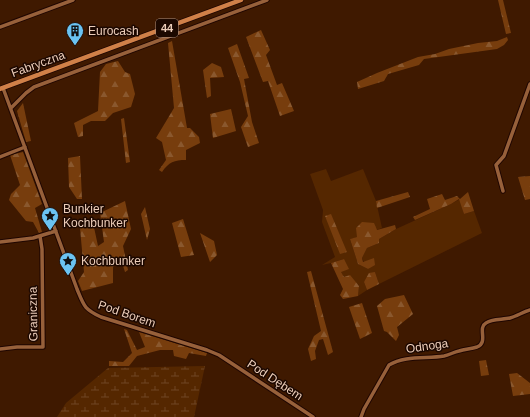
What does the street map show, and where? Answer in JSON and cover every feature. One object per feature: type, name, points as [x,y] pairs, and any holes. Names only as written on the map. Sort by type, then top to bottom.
[{"type":"main road","name":"Fabryczna","points":[[2,88],[241,0]]},
{"type":"street","points":[[0,27],[73,0]]},
{"type":"street","points":[[11,108],[34,87],[267,0]]},
{"type":"street","points":[[504,191],[496,165],[504,156],[530,84]]},
{"type":"street","name":"Pod Borem","points":[[2,88],[11,108],[77,289],[86,309],[101,317],[208,350],[226,360]]},
{"type":"street","points":[[0,156],[25,147]]},
{"type":"street","points":[[0,242],[40,236],[56,231]]},
{"type":"street","name":"Graniczna","points":[[0,349],[17,347],[44,347],[42,249],[40,236]]},
{"type":"street","name":"Odnoga","points":[[361,417],[364,409],[390,365],[394,362],[444,356],[459,350],[477,347],[483,341],[482,328],[486,322],[508,318],[530,310]]},
{"type":"street","name":"Pod Dębem","points":[[226,360],[313,417]]},
{"type":"green space","points":[[498,0],[503,0],[511,33],[506,34]]},
{"type":"green space","points":[[261,30],[270,50],[266,55],[277,85],[282,83],[294,111],[280,116],[268,81],[263,82],[246,37]]},
{"type":"green space","points":[[507,37],[508,40],[504,45],[497,49],[424,59],[419,65],[388,74],[384,81],[358,89],[357,82],[418,57],[478,43],[497,41]]},
{"type":"green space","points":[[172,41],[187,128],[190,128],[199,137],[200,143],[186,150],[186,160],[172,162],[162,172],[159,170],[166,160],[162,142],[156,138],[174,108],[168,43]]},
{"type":"green space","points":[[237,44],[249,78],[244,79],[252,122],[259,143],[248,147],[241,127],[248,116],[240,82],[228,48]]},
{"type":"green space","points":[[118,61],[125,72],[130,74],[135,94],[131,107],[113,113],[105,121],[91,121],[83,125],[83,136],[78,137],[74,123],[98,111],[100,72],[106,64]]},
{"type":"green space","points":[[212,63],[221,67],[224,77],[210,78],[211,96],[207,98],[203,70]]},
{"type":"green space","points":[[23,103],[31,141],[26,142],[17,111]]},
{"type":"green space","points":[[231,109],[236,131],[213,138],[210,114]]},
{"type":"green space","points":[[124,118],[130,162],[126,163],[121,119]]},
{"type":"green space","points":[[23,152],[42,204],[35,208],[42,232],[39,233],[33,222],[26,221],[9,200],[11,194],[20,185],[10,155]]},
{"type":"green space","points":[[80,156],[82,199],[77,199],[69,187],[68,158]]},
{"type":"green space","points":[[326,169],[331,181],[363,169],[376,201],[382,228],[350,239],[358,264],[368,269],[374,259],[364,262],[362,258],[367,248],[379,243],[379,239],[396,229],[460,199],[464,214],[474,211],[482,233],[379,284],[375,272],[364,282],[367,290],[358,296],[359,285],[344,277],[340,271],[344,259],[322,265],[335,257],[322,222],[323,210],[310,174]]},
{"type":"green space","points":[[530,176],[530,199],[525,200],[518,177]]},
{"type":"green space","points":[[408,192],[410,197],[377,208],[376,201]]},
{"type":"green space","points":[[468,192],[474,211],[464,214],[459,199],[415,220],[413,217],[430,209],[427,199],[442,194],[445,200],[457,196],[460,199]]},
{"type":"green space","points":[[125,201],[131,229],[123,246],[128,270],[125,272],[120,256],[113,267],[113,283],[82,291],[78,281],[84,272],[80,228],[92,218],[98,246],[104,242],[100,213]]},
{"type":"green space","points":[[145,207],[150,229],[147,240],[141,214]]},
{"type":"green space","points":[[331,214],[347,252],[340,254],[325,216]]},
{"type":"green space","points":[[183,219],[194,255],[181,257],[172,223]]},
{"type":"green space","points":[[362,222],[374,223],[377,230],[395,225],[396,229],[379,239],[379,243],[367,248],[362,258],[363,262],[374,258],[375,265],[368,269],[358,264],[350,239],[357,237],[356,228]]},
{"type":"green space","points":[[200,233],[214,241],[217,255],[210,262]]},
{"type":"green space","points":[[344,259],[349,269],[341,272],[344,277],[350,275],[359,286],[358,296],[343,299],[340,295],[343,289],[331,263]]},
{"type":"green space","points":[[311,271],[333,352],[328,355],[323,339],[319,340],[315,351],[316,359],[311,361],[308,349],[314,336],[321,331],[307,272]]},
{"type":"green space","points":[[375,272],[379,284],[367,290],[364,282],[369,273]]},
{"type":"green space","points":[[404,295],[413,314],[397,327],[399,335],[396,341],[384,331],[377,306],[385,299]]},
{"type":"green space","points":[[362,303],[372,333],[360,339],[349,307]]},
{"type":"green space","points":[[124,329],[127,330],[137,350],[145,347],[139,332],[207,353],[206,356],[189,353],[186,359],[174,356],[173,350],[160,350],[137,356],[129,366],[109,366],[109,361],[123,362],[132,353]]},
{"type":"green space","points":[[486,360],[489,375],[481,376],[479,361]]},
{"type":"green space","points":[[205,366],[194,417],[57,417],[66,403],[108,368]]},
{"type":"green space","points":[[517,373],[530,383],[530,394],[513,396],[509,374]]},
{"type":"place","name":"Eurocash","points":[[75,46]]},
{"type":"place","name":"Bunkier Kochbunker","points":[[50,231]]},
{"type":"place","name":"Kochbunker","points":[[68,276]]}]
